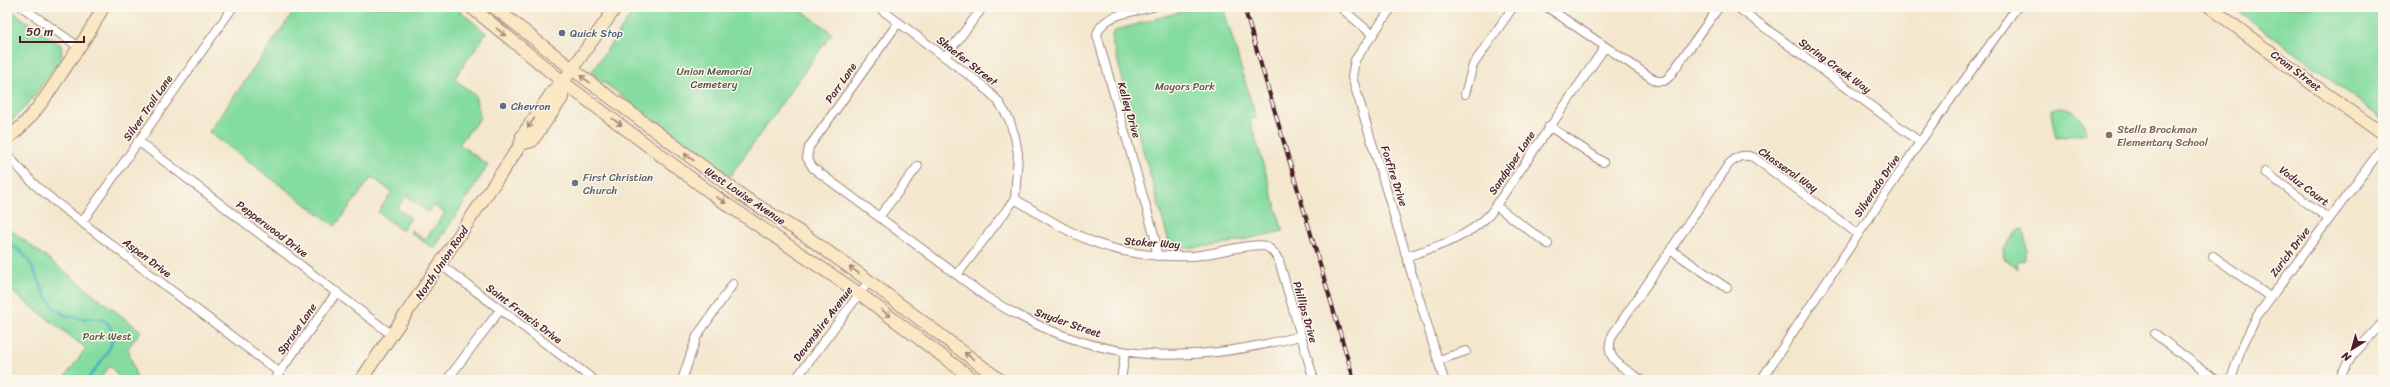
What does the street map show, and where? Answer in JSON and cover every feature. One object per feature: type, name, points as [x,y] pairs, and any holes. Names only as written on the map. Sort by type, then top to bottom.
[{"type":"main road","points":[[7,139],[19,130],[40,106],[79,47],[103,7]]},
{"type":"main road","name":"West Louise Avenue","points":[[471,7],[563,82],[719,199],[860,294],[974,380]]},
{"type":"main road","name":"West Louise Avenue","points":[[494,7],[572,69],[744,197],[803,234],[869,281],[1000,380]]},
{"type":"main road","name":"North Union Road","points":[[361,380],[441,265],[521,144],[522,136],[553,91],[563,82],[616,7]]},
{"type":"main road","name":"Crom Street","points":[[2210,7],[2312,84],[2383,134]]},
{"type":"street","points":[[22,7],[79,47]]},
{"type":"street","name":"Silver Trail Lane","points":[[82,222],[233,7]]},
{"type":"street","name":"Shaefer Street","points":[[878,7],[945,57],[982,86],[998,101],[1009,119],[1016,137],[1018,154],[1015,199]]},
{"type":"street","points":[[945,57],[983,7]]},
{"type":"street","name":"Kelley Drive","points":[[1153,7],[1108,19],[1101,24],[1097,35],[1097,42],[1155,238],[1156,256]]},
{"type":"street","points":[[1340,7],[1373,34]]},
{"type":"street","name":"Foxfire Drive","points":[[1392,7],[1355,60],[1352,77],[1408,256],[1444,380]]},
{"type":"street","points":[[1465,94],[1474,65],[1513,7]]},
{"type":"street","points":[[1547,7],[1656,81],[1664,81],[1669,77],[1719,7]]},
{"type":"street","name":"Spring Creek Way","points":[[1737,7],[1920,142]]},
{"type":"street","name":"Silverado Drive","points":[[1761,380],[1920,142],[2016,7]]},
{"type":"street","name":"Parr Lane","points":[[807,158],[809,147],[898,22]]},
{"type":"street","name":"Sandpiper Lane","points":[[1408,256],[1447,244],[1478,227],[1496,206],[1605,47]]},
{"type":"street","points":[[1550,126],[1603,162]]},
{"type":"street","name":"Pepperwood Drive","points":[[138,141],[392,335]]},
{"type":"street","name":"Zurich Drive","points":[[2231,380],[2241,349],[2257,316],[2383,147]]},
{"type":"street","name":"Aspen Drive","points":[[7,155],[36,185],[82,222],[280,373]]},
{"type":"street","name":"Chasseral Way","points":[[1641,380],[1614,360],[1610,354],[1608,344],[1625,316],[1729,164],[1741,155],[1753,157],[1858,234]]},
{"type":"street","name":"Snyder Street","points":[[807,158],[813,168],[957,275],[1012,314],[1048,330],[1125,353],[1178,356],[1221,353],[1300,336]]},
{"type":"street","points":[[880,217],[918,166]]},
{"type":"street","name":"Vaduz Court","points":[[2265,172],[2329,219]]},
{"type":"street","points":[[957,275],[1015,199]]},
{"type":"street","name":"Stoker Way","points":[[1015,199],[1082,239],[1118,251],[1156,256],[1198,256],[1224,252],[1252,245],[1265,246],[1273,251]]},
{"type":"street","points":[[1496,206],[1548,244]]},
{"type":"street","points":[[1671,250],[1727,288]]},
{"type":"street","name":"Phillips Drive","points":[[1273,251],[1279,261],[1314,380]]},
{"type":"street","points":[[2213,256],[2270,297]]},
{"type":"street","name":"Saint Francis Drive","points":[[441,265],[594,380]]},
{"type":"street","name":"Devonshire Avenue","points":[[795,380],[869,281]]},
{"type":"street","points":[[682,380],[697,336],[733,284]]},
{"type":"street","name":"Spruce Lane","points":[[274,380],[337,292]]},
{"type":"street","points":[[446,380],[500,310]]},
{"type":"street","points":[[2338,380],[2352,356],[2383,322]]},
{"type":"street","points":[[2155,334],[2216,380]]},
{"type":"street","points":[[1439,360],[1466,351]]},
{"type":"street","points":[[1121,380],[1125,353]]},
{"type":"green space","points":[[297,7],[455,7],[486,33],[454,79],[475,95],[480,118],[459,144],[488,165],[434,249],[410,232],[411,230],[425,240],[445,213],[433,205],[428,212],[406,196],[397,208],[411,218],[402,231],[378,212],[392,192],[372,177],[335,226],[209,132]]},
{"type":"green space","name":"Union Memorial Cemetery","points":[[636,7],[797,7],[832,33],[730,176],[591,73]]},
{"type":"green space","name":"Mayors Park","points":[[1197,7],[1223,7],[1256,118],[1250,120],[1283,231],[1220,245],[1177,249],[1169,242],[1111,38],[1117,30]]},
{"type":"green space","points":[[2233,7],[2383,7],[2383,119]]},
{"type":"green space","points":[[7,8],[61,45],[62,57],[32,99],[7,126]]},
{"type":"green space","points":[[2061,107],[2075,112],[2081,119],[2086,133],[2057,138],[2051,109]]},
{"type":"green space","name":"Park West","points":[[7,227],[141,331],[128,348],[137,380],[121,380],[110,365],[99,380],[63,380],[86,348],[7,288]]},
{"type":"green space","points":[[2023,229],[2027,249],[2024,260],[2020,259],[2016,263],[2017,270],[2004,258],[2003,250],[2017,230]]},
{"type":"waterway","points":[[7,244],[18,249],[26,257],[32,266],[42,288],[55,307],[69,316],[104,320],[110,327],[112,335],[108,351],[87,380]]},
{"type":"railway","points":[[1244,7],[1354,380]]},
{"type":"place","name":"Quick Stop","points":[[562,33]]},
{"type":"place","name":"Chevron","points":[[503,106]]},
{"type":"place","name":"Stella Brockman Elementary School","points":[[2109,135]]},
{"type":"place","name":"First Christian Church","points":[[575,183]]}]
